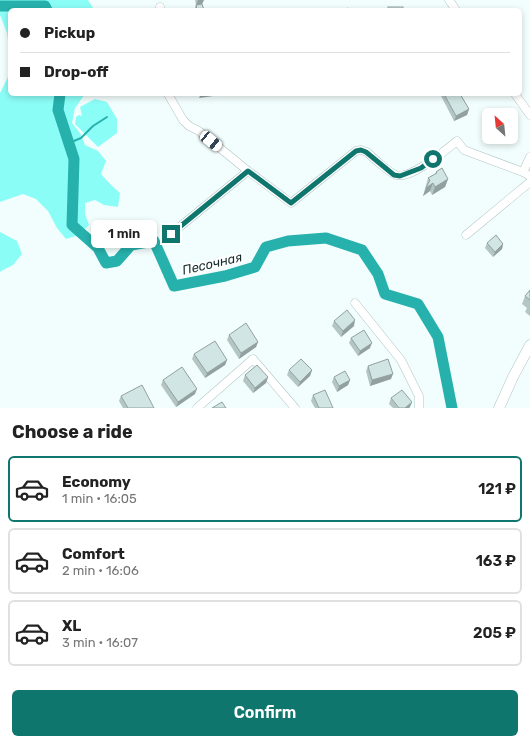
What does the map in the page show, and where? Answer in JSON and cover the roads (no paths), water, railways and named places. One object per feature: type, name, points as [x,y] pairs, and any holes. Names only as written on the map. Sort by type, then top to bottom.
[{"type":"main road","points":[[499,408],[513,377],[530,346]]},
{"type":"street","points":[[169,96],[183,120],[189,126],[198,131],[291,203],[356,151],[361,150],[366,152],[394,175],[400,176],[421,168],[457,141],[464,150],[527,174],[530,157]]},
{"type":"street","points":[[517,96],[530,115]]},
{"type":"street","points":[[171,234],[248,171]]},
{"type":"street","points":[[466,235],[530,182]]},
{"type":"street","points":[[355,303],[401,360],[420,396],[419,408]]},
{"type":"street","points":[[197,408],[253,359],[295,408]]},
{"type":"waterway","name":"Песочная","points":[[0,6],[45,6],[46,8]]},
{"type":"waterway","name":"Песочная","points":[[60,96],[58,110],[74,159],[72,225],[98,248],[106,263],[117,261],[131,245],[154,241],[174,286],[225,276],[255,267],[266,247],[288,241],[326,238],[362,250],[378,274],[385,294],[418,304],[438,337],[452,408]]},
{"type":"waterway","points":[[69,143],[81,138],[93,126],[107,117]]}]
